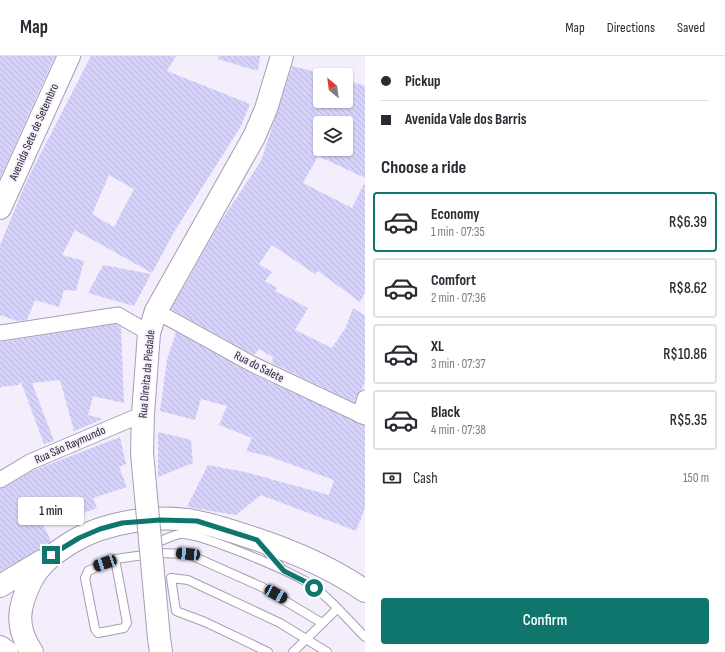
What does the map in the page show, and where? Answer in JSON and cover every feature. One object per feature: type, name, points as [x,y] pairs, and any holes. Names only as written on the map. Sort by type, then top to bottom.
[{"type":"street","name":"Avenida Sete de Setembro","points":[[0,208],[69,56]]},
{"type":"street","name":"Rua Direita da Piedade","points":[[161,648],[142,453],[143,414],[149,333],[156,310],[254,137],[266,109],[282,56]]},
{"type":"street","name":"Rua do Salete","points":[[156,310],[252,364],[363,416]]},
{"type":"street","points":[[0,333],[118,315],[149,333]]},
{"type":"street","points":[[363,416],[365,398]]},
{"type":"street","name":"Rua São Raymundo","points":[[0,480],[44,456],[143,414]]},
{"type":"street","points":[[0,586],[79,538],[100,529],[146,520],[174,519],[197,521],[290,550],[344,576],[365,591]]},
{"type":"street","points":[[32,652],[22,632],[20,616],[24,596],[33,578],[51,555]]},
{"type":"street","points":[[0,647],[7,652]]},
{"type":"lane","points":[[128,557],[168,538],[181,534],[197,536],[215,542],[284,571],[306,582],[337,609],[365,637]]},
{"type":"lane","points":[[257,540],[284,571]]},
{"type":"lane","points":[[115,560],[127,623],[124,628],[98,633],[95,629],[85,578],[88,571],[95,566],[115,560],[128,557],[159,554],[188,554],[262,587],[322,623]]},
{"type":"lane","points":[[268,652],[205,622],[176,611],[171,578],[188,580],[280,623],[327,652]]},
{"type":"lane","points":[[293,652],[337,609]]},
{"type":"building","points":[[0,56],[55,56],[0,178]]},
{"type":"building","points":[[91,56],[176,56],[167,71],[250,104],[241,126],[174,232],[152,273],[75,230],[62,255],[84,261],[76,291],[64,290],[59,307],[35,300],[27,320],[17,321],[0,315],[0,245],[27,180]],"holes":[[[109,175],[134,189],[114,227],[92,214]]]},
{"type":"building","points":[[219,56],[260,56],[258,71],[218,59]]},
{"type":"building","points":[[292,66],[313,71],[313,108],[353,108],[353,82],[365,86],[365,178],[318,156],[303,183],[352,208],[365,182],[365,293],[360,302],[318,271],[315,274],[272,245],[259,264],[272,272],[265,281],[277,288],[275,291],[308,308],[295,330],[332,348],[346,327],[353,308],[365,315],[365,381],[354,402],[272,363],[273,357],[259,349],[254,355],[171,309],[221,221],[261,161]]},
{"type":"building","points":[[103,265],[151,274],[134,306],[88,293]]},
{"type":"building","points":[[116,324],[121,327],[124,403],[93,396],[88,415],[103,419],[74,431],[60,380],[32,383],[54,441],[44,444],[21,382],[18,385],[0,387],[0,342]]},
{"type":"building","points":[[176,332],[248,372],[365,426],[365,508],[356,531],[261,495],[236,515],[187,507],[208,465],[245,472],[329,495],[334,480],[268,456],[246,451],[252,438],[219,425],[227,406],[201,399],[195,420],[160,411],[167,360]]},
{"type":"building","points":[[158,432],[191,440],[193,463],[158,477]]},
{"type":"building","points":[[120,437],[126,464],[119,467],[127,487],[93,498],[97,508],[81,514],[74,496],[37,512],[51,541],[41,549],[0,571],[0,489],[32,471]]},
{"type":"route","points":[[51,555],[79,538],[100,529],[122,523],[174,519],[197,521],[257,540],[284,571],[306,582],[314,588]]}]
